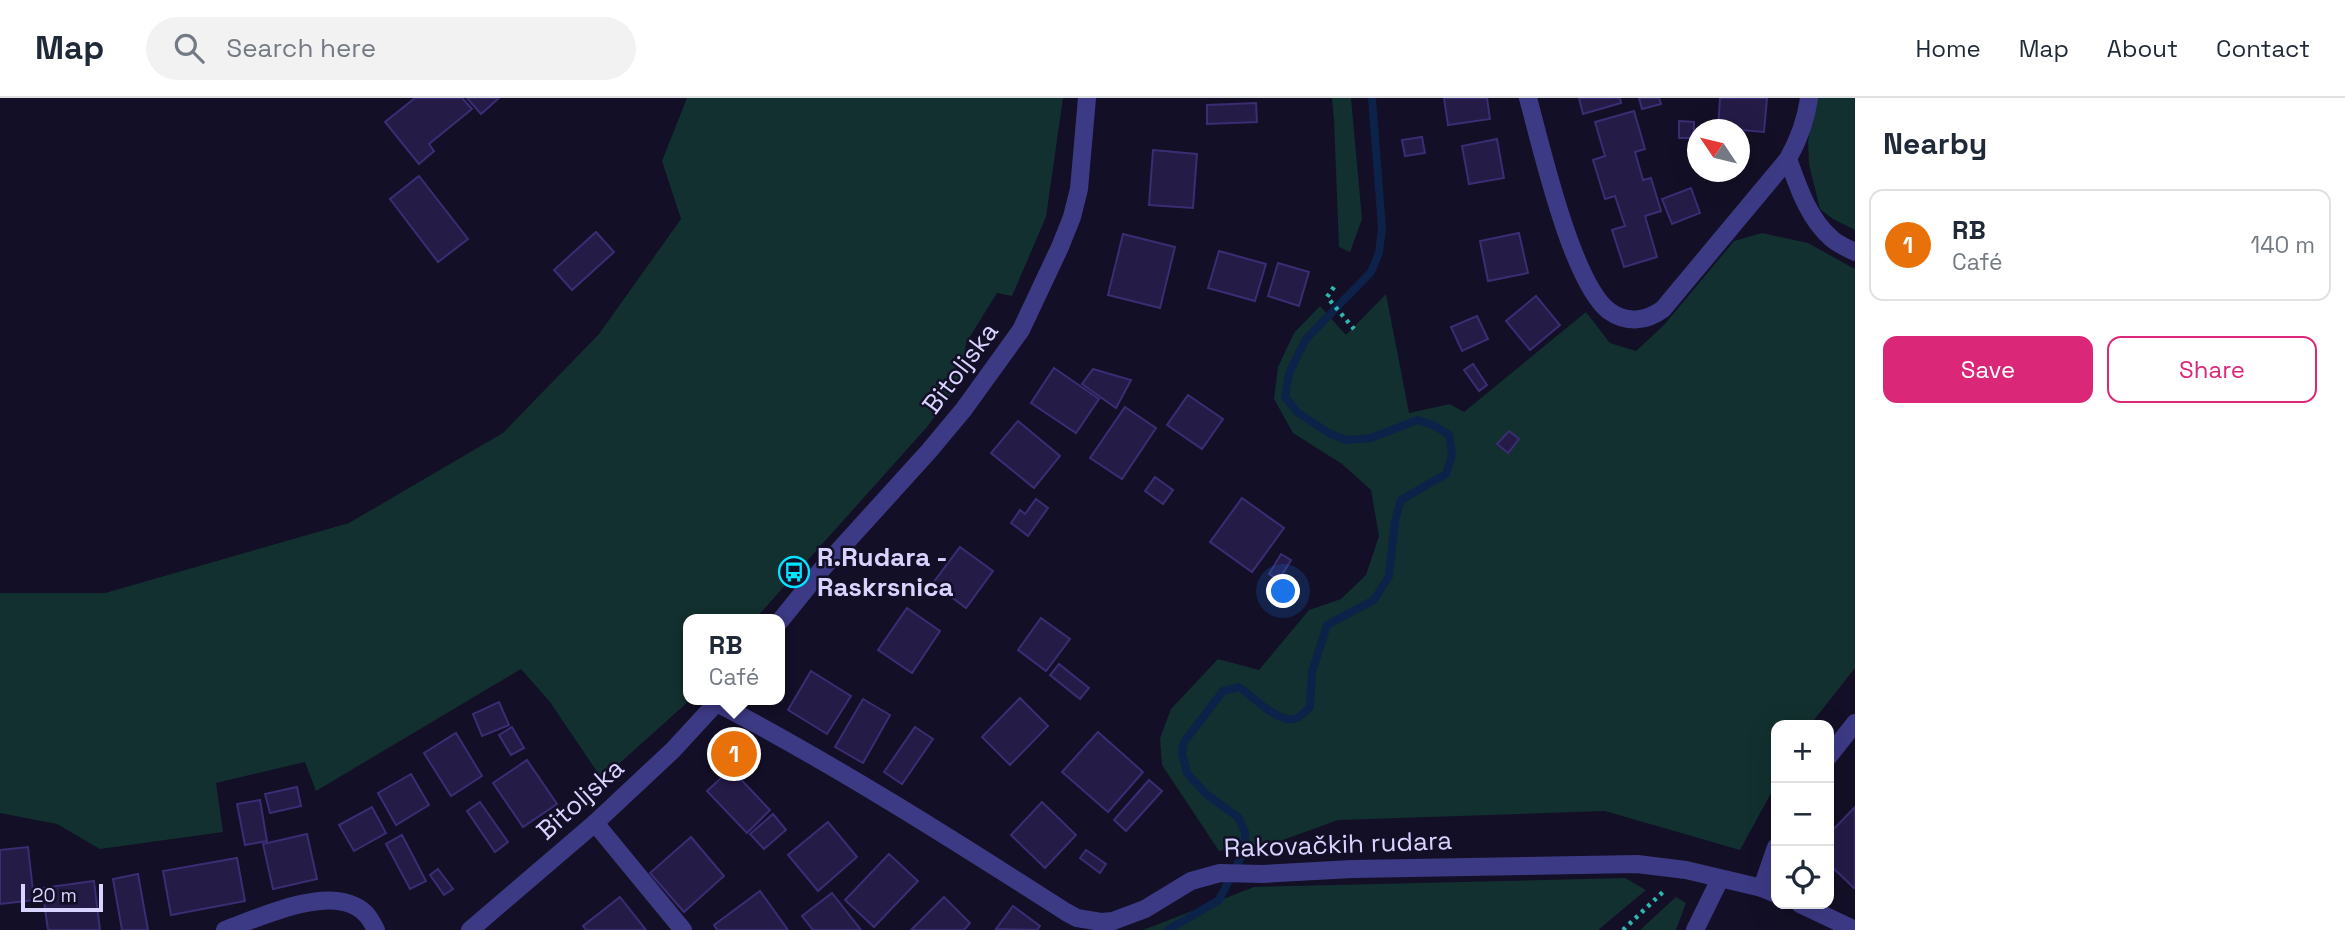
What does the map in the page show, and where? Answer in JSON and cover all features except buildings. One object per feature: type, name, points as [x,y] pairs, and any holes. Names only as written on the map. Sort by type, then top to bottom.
[{"type":"street","name":"Bitoljska","points":[[785,614],[947,430],[1021,330],[1072,217],[1079,189],[1087,98]]},
{"type":"street","points":[[1528,98],[1546,166],[1575,256],[1597,298],[1610,312],[1625,318],[1643,320],[1663,309],[1788,159],[1798,142],[1807,117],[1809,98]]},
{"type":"street","points":[[1788,159],[1814,218],[1831,239],[1855,252]]},
{"type":"street","name":"Bitoljska","points":[[470,930],[595,824],[673,750],[714,705]]},
{"type":"street","name":"Rakovačkih rudara","points":[[725,705],[931,825],[1077,918],[1113,921],[1145,909],[1191,881],[1220,873],[1637,864],[1686,870],[1769,891]]},
{"type":"street","points":[[1834,750],[1855,723]]},
{"type":"street","points":[[595,824],[683,930]]},
{"type":"street","points":[[1695,930],[1720,879]]},
{"type":"street","points":[[225,930],[318,901],[330,900],[341,900],[354,905],[368,916],[376,930]]},
{"type":"street","points":[[1811,909],[1855,930]]},
{"type":"path","points":[[1334,287],[1327,297],[1354,329]]},
{"type":"path","points":[[1623,930],[1686,870]]},
{"type":"green space","points":[[687,98],[1063,98],[1046,217],[1012,296],[997,293],[966,343],[960,383],[927,427],[759,614],[683,614],[684,705],[602,779],[550,702],[521,669],[316,791],[305,762],[216,783],[223,832],[100,849],[57,824],[0,813],[0,593],[105,593],[349,523],[503,433],[599,334],[681,219],[662,161]]},
{"type":"green space","points":[[1332,98],[1351,98],[1362,219],[1350,252],[1339,247]]},
{"type":"green space","points":[[1817,98],[1855,98],[1855,230],[1820,209],[1809,164],[1808,141]]},
{"type":"green space","points":[[1762,233],[1808,243],[1855,269],[1855,668],[1814,720],[1771,720],[1771,793],[1740,850],[1605,811],[1338,820],[1283,840],[1219,851],[1162,765],[1160,738],[1171,709],[1218,659],[1259,670],[1309,610],[1341,599],[1366,575],[1379,536],[1371,490],[1342,464],[1293,433],[1274,399],[1278,367],[1294,333],[1320,306],[1346,335],[1386,294],[1409,413],[1450,404],[1464,412],[1586,312],[1610,343],[1636,351],[1664,325],[1734,241]]},
{"type":"green space","points":[[1625,878],[1646,890],[1598,930],[1143,930],[1254,887]]},
{"type":"green space","points":[[1676,897],[1686,903],[1676,930],[1640,930]]},
{"type":"waterway","points":[[1168,930],[1219,900],[1245,849],[1245,832],[1238,817],[1206,794],[1187,773],[1182,753],[1184,742],[1223,691],[1239,687],[1283,718],[1299,717],[1310,707],[1312,672],[1327,625],[1374,600],[1389,576],[1395,521],[1401,500],[1446,474],[1452,455],[1449,435],[1418,420],[1371,438],[1346,440],[1329,433],[1298,413],[1285,397],[1289,373],[1306,339],[1371,272],[1379,253],[1382,228],[1372,98]]},
{"type":"place","name":"R.Rudara - Raskrsnica","points":[[794,572]]},
{"type":"place","name":"RB","points":[[734,754]]}]
